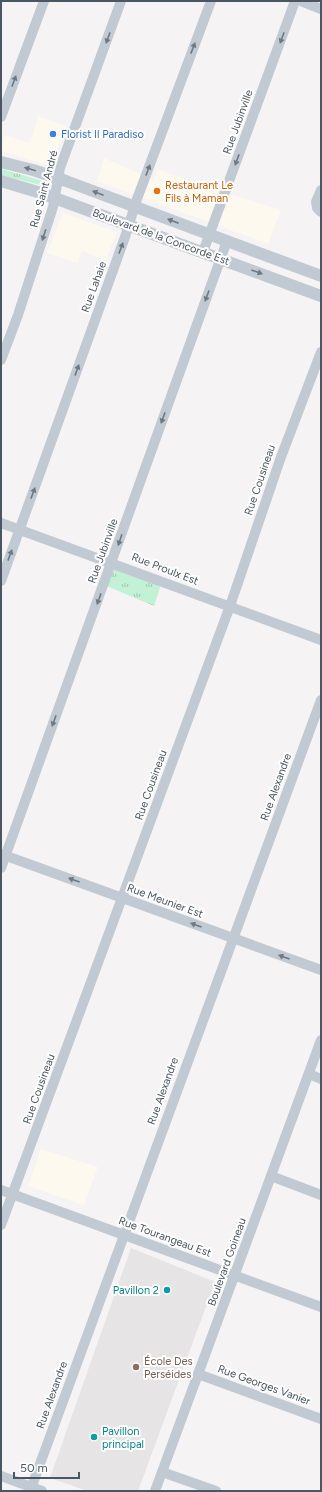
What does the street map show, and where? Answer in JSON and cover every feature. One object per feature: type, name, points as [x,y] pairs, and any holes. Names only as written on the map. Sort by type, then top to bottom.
[{"type":"street","points":[[1,117],[44,1]]},
{"type":"street","name":"Rue Saint André","points":[[1,360],[18,315],[54,206],[60,168],[121,1]]},
{"type":"street","name":"Rue Lahaie","points":[[1,581],[135,207],[211,1]]},
{"type":"street","name":"Rue Jubinville","points":[[203,252],[295,1]]},
{"type":"street","points":[[301,1],[321,9]]},
{"type":"street","name":"Boulevard de la Concorde Est","points":[[1,162],[58,178],[321,276]]},
{"type":"street","name":"Boulevard de la Concorde Est","points":[[1,181],[31,189],[321,296]]},
{"type":"street","points":[[321,190],[316,202],[317,208],[321,212]]},
{"type":"street","name":"Rue Jubinville","points":[[1,868],[3,855],[112,562],[227,241]]},
{"type":"street","name":"Rue Cousineau","points":[[1,1225],[230,606],[281,457],[321,352]]},
{"type":"street","name":"Rue Proulx Est","points":[[1,523],[112,562],[321,640]]},
{"type":"street","name":"Rue Alexandre","points":[[31,1489],[123,1234],[321,700]]},
{"type":"street","name":"Rue Meunier Est","points":[[3,855],[321,970]]},
{"type":"street","name":"Boulevard Goineau","points":[[155,1491],[321,1040]]},
{"type":"street","points":[[309,1074],[321,1079]]},
{"type":"street","points":[[271,1176],[321,1195]]},
{"type":"street","name":"Rue Tourangeau Est","points":[[1,1190],[321,1307]]},
{"type":"street","name":"Rue Georges Vanier","points":[[198,1374],[321,1419]]},
{"type":"street","points":[[162,1472],[216,1491]]},
{"type":"street","points":[[1,1476],[31,1489],[42,1491]]},
{"type":"shaded area","points":[[38,116],[66,126],[51,166],[1,151],[4,135],[30,143]]},
{"type":"shaded area","points":[[104,158],[154,180],[158,169],[192,182],[281,210],[268,244],[97,181]]},
{"type":"shaded area","points":[[63,213],[117,232],[106,260],[82,251],[78,263],[47,253]]},
{"type":"shaded area","points":[[41,1149],[98,1167],[84,1205],[28,1186]]},
{"type":"shaded area","name":"École Des Perséides","points":[[131,1248],[215,1282],[138,1491],[88,1491],[50,1478]]},
{"type":"green space","points":[[1,169],[40,180],[44,183],[44,186],[1,175]]},
{"type":"green space","points":[[112,562],[162,581],[154,606],[104,585]]},
{"type":"place","name":"Florist Il Paradiso","points":[[53,134]]},
{"type":"place","name":"Restaurant Le Fils à Maman","points":[[157,191]]},
{"type":"place","name":"Pavillon 2","points":[[167,1290]]},
{"type":"place","name":"École Des Perséides","points":[[136,1367]]},
{"type":"place","name":"Pavillon principal","points":[[94,1437]]}]
